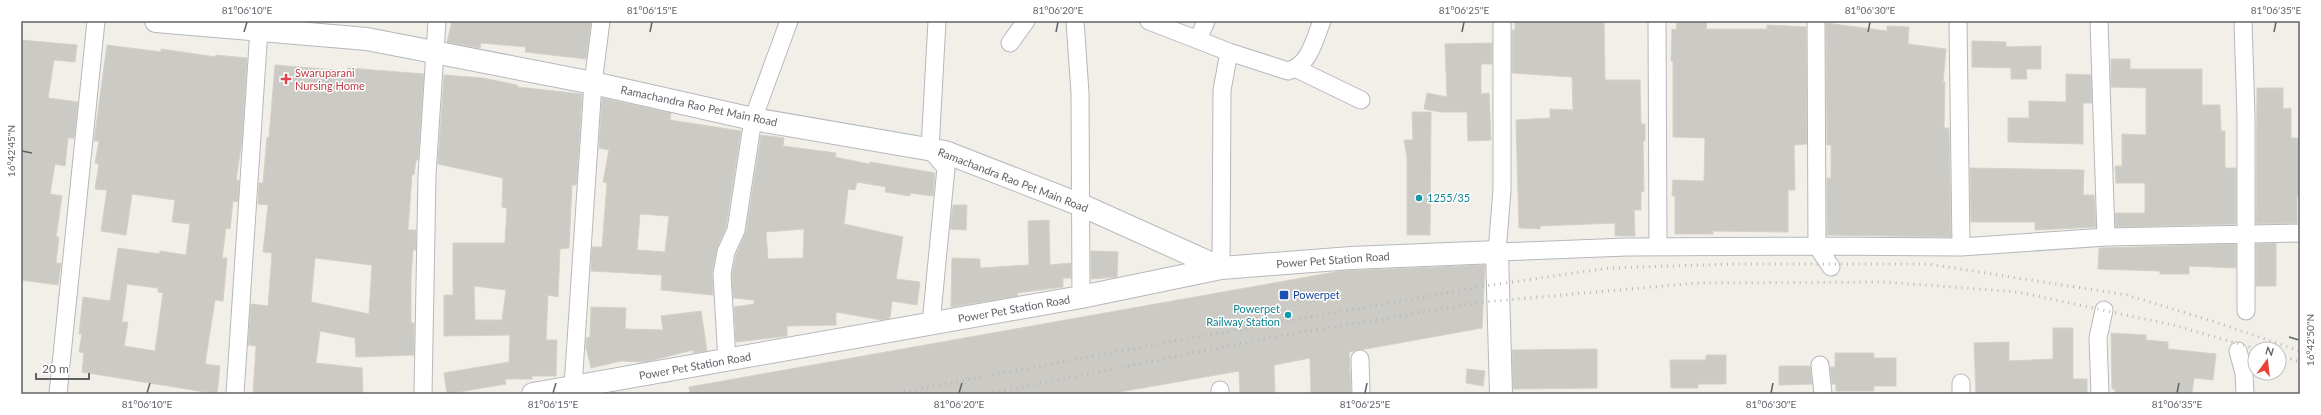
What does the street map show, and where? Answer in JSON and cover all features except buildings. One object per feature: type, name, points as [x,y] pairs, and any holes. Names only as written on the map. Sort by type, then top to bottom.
[{"type":"street","points":[[58,394],[96,21]]},
{"type":"street","name":"Ramachandra Rao Pet Main Road","points":[[156,21],[265,26],[366,39],[593,83],[753,119],[945,152],[1081,205],[1221,268]]},
{"type":"street","points":[[422,394],[427,174],[437,21]]},
{"type":"street","points":[[573,387],[593,83],[601,21]]},
{"type":"street","points":[[727,361],[722,274],[726,252],[736,230],[753,119],[789,21]]},
{"type":"street","points":[[931,324],[946,168],[930,149],[937,21]]},
{"type":"street","points":[[1010,43],[1026,21]]},
{"type":"street","points":[[1075,21],[1080,93],[1081,296]]},
{"type":"street","points":[[1149,21],[1229,52],[1288,71],[1297,69],[1305,62],[1322,21]]},
{"type":"street","points":[[1198,40],[1206,21]]},
{"type":"street","points":[[1501,394],[1497,252],[1502,190],[1502,21]]},
{"type":"street","points":[[1657,21],[1658,247]]},
{"type":"street","points":[[1816,21],[1817,246],[1831,267]]},
{"type":"street","points":[[1958,21],[1961,247]]},
{"type":"street","points":[[2099,21],[2106,237]]},
{"type":"street","points":[[2243,21],[2246,117],[2246,312]]},
{"type":"street","points":[[235,394],[265,26]]},
{"type":"street","points":[[1221,268],[1222,90],[1229,52]]},
{"type":"street","points":[[1297,69],[1361,100]]},
{"type":"street","points":[[1497,252],[1658,247],[1961,247],[2106,237],[2300,233]]},
{"type":"street","name":"Power Pet Station Road","points":[[533,394],[931,324],[1221,268],[1351,258],[1497,252]]},
{"type":"street","points":[[2100,394],[2098,338],[2104,310]]},
{"type":"street","points":[[2238,351],[2244,373],[2245,394]]},
{"type":"street","points":[[1360,359],[1361,394]]},
{"type":"street","points":[[1820,365],[1823,394]]},
{"type":"railway","points":[[892,394],[1141,347],[1485,286],[1609,268],[1733,264],[1928,264],[2127,295],[2212,321],[2300,351]]},
{"type":"railway","points":[[987,394],[1279,336],[1484,302],[1697,283],[1885,282],[2018,292],[2173,325],[2247,346]]},
{"type":"railway","points":[[2287,358],[2300,362]]},
{"type":"place","name":"Swaruparani Nursing Home","points":[[286,79]]},
{"type":"place","name":"1255/35","points":[[1419,198]]},
{"type":"place","name":"Powerpet","points":[[1284,295]]},
{"type":"place","name":"Powerpet Railway Station","points":[[1288,315]]}]
